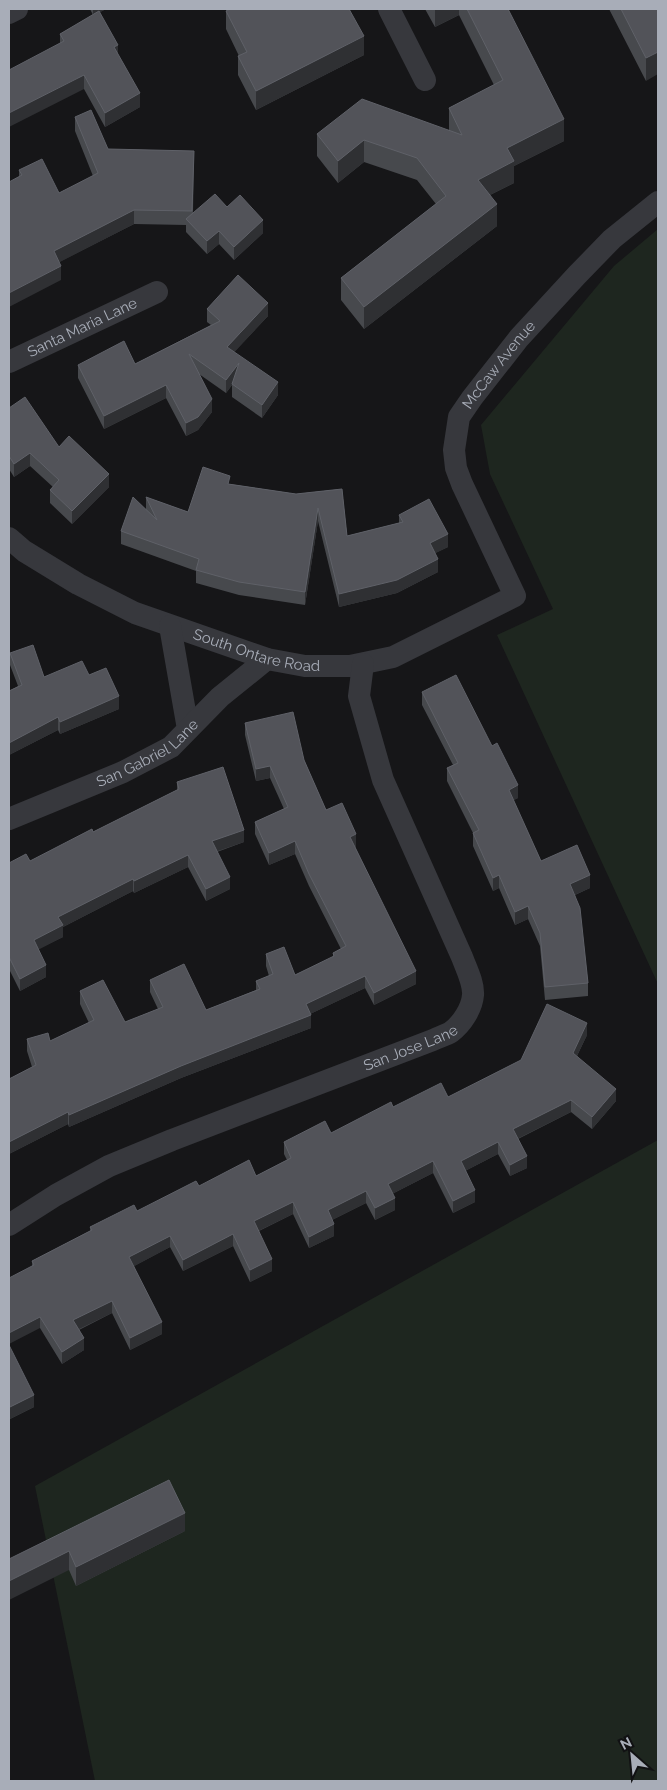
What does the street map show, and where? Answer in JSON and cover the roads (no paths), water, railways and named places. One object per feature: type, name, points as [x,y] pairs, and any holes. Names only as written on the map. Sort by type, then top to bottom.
[{"type":"street","points":[[9,13],[17,9]]},
{"type":"street","points":[[389,9],[425,80]]},
{"type":"street","name":"McCaw Avenue","points":[[515,596],[456,468],[454,450],[459,417],[519,338],[576,274],[612,239],[658,202]]},
{"type":"street","name":"Santa Maria Lane","points":[[9,362],[157,292]]},
{"type":"street","name":"South Ontare Road","points":[[9,538],[24,551],[78,584],[135,613],[267,659],[305,666],[350,666],[393,657],[515,596]]},
{"type":"street","points":[[170,626],[188,729]]},
{"type":"street","name":"San Gabriel Lane","points":[[9,819],[123,772],[171,747],[233,685],[267,659]]},
{"type":"street","name":"San Jose Lane","points":[[9,1225],[56,1195],[109,1166],[433,1040],[451,1032],[462,1021],[469,1008],[473,994],[470,980],[462,957],[384,780],[359,696],[363,664]]}]
